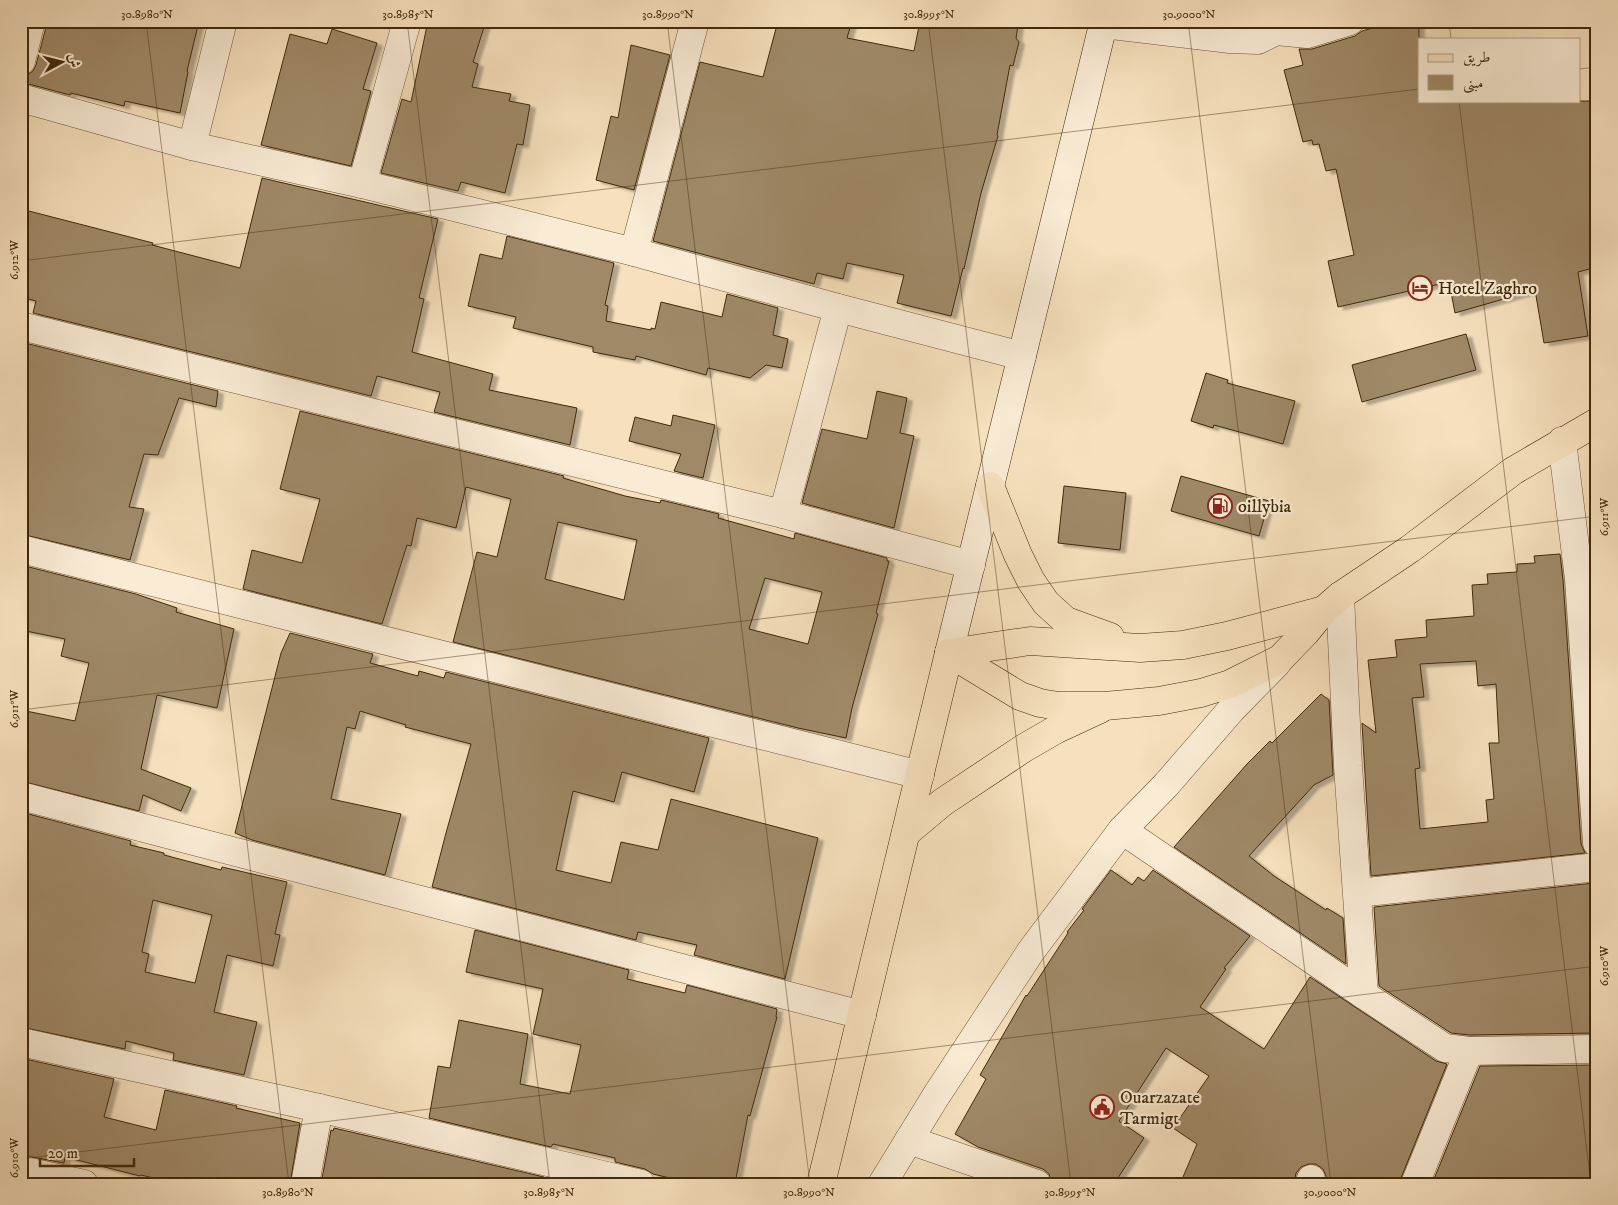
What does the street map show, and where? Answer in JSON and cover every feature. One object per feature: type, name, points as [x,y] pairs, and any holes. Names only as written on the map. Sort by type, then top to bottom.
[{"type":"main road","points":[[949,654],[1020,696],[1058,706],[1105,706],[1159,701],[1201,693],[1230,684],[1280,659],[1332,603],[1410,549],[1513,471],[1597,422]]},
{"type":"main road","points":[[990,486],[1018,555],[1031,580],[1046,602],[1066,621],[1140,648]]},
{"type":"main road","points":[[949,654],[1030,641],[1140,648],[1183,645],[1227,636],[1332,603]]},
{"type":"main road","points":[[821,1184],[949,654]]},
{"type":"main road","points":[[906,833],[944,802],[1024,748],[1057,729],[1105,706]]},
{"type":"street","points":[[21,61],[31,21]]},
{"type":"street","points":[[192,146],[223,21]]},
{"type":"street","points":[[362,184],[407,21]]},
{"type":"street","points":[[634,252],[695,21]]},
{"type":"street","points":[[949,654],[1104,23],[1230,39],[1258,40],[1276,31],[1307,34],[1350,21]]},
{"type":"street","points":[[21,98],[192,146],[362,184],[634,252],[1022,356]]},
{"type":"street","points":[[782,514],[838,308]]},
{"type":"street","points":[[21,326],[782,514],[971,565]]},
{"type":"street","points":[[1562,441],[1579,579],[1597,843]]},
{"type":"street","points":[[21,549],[920,775]]},
{"type":"street","points":[[1332,603],[1348,766],[1364,995]]},
{"type":"street","points":[[882,1184],[1030,951],[1122,830],[1166,785],[1231,710],[1280,659]]},
{"type":"street","points":[[21,796],[862,1015]]},
{"type":"street","points":[[1122,830],[1444,1048],[1469,1052],[1597,1049]]},
{"type":"street","points":[[1358,893],[1597,867]]},
{"type":"street","points":[[21,1042],[319,1108],[641,1184]]},
{"type":"street","points":[[1415,1184],[1469,1052]]},
{"type":"street","points":[[305,1184],[319,1108]]},
{"type":"street","points":[[909,1140],[1037,1184]]},
{"type":"street","points":[[21,1170],[84,1184]]},
{"type":"building","points":[[52,21],[199,21],[187,71],[180,113],[125,101],[124,106],[71,93],[70,95],[25,83],[27,75],[33,71],[36,65],[46,27],[50,28]]},
{"type":"building","points":[[428,21],[486,21],[473,62],[478,64],[472,87],[511,94],[509,101],[530,105],[523,145],[517,144],[505,193],[461,182],[458,191],[381,173],[402,99],[411,102]]},
{"type":"building","points":[[778,21],[852,21],[847,38],[914,51],[920,21],[1005,21],[1004,24],[1018,26],[1016,38],[1019,42],[1013,66],[1010,65],[998,136],[981,193],[951,316],[897,303],[904,275],[847,263],[843,279],[817,273],[814,284],[653,241],[700,62],[763,77]]},
{"type":"building","points":[[1399,21],[1419,21],[1418,102],[1590,101],[1597,128],[1597,267],[1578,272],[1588,336],[1544,343],[1535,290],[1455,313],[1449,282],[1338,307],[1328,261],[1354,255],[1336,169],[1326,171],[1319,144],[1313,145],[1312,140],[1303,142],[1284,70],[1303,65],[1299,49],[1312,49],[1355,36],[1362,31]]},
{"type":"building","points":[[332,29],[377,43],[363,89],[371,91],[351,166],[261,145],[290,34],[327,44]]},
{"type":"building","points":[[631,45],[670,55],[634,190],[596,180],[611,116],[618,118]]},
{"type":"building","points":[[262,178],[438,219],[419,298],[424,299],[412,352],[493,374],[489,390],[577,408],[570,445],[434,412],[440,392],[377,376],[371,396],[33,313],[36,301],[21,297],[21,209],[153,243],[152,245],[240,268]]},
{"type":"building","points":[[507,236],[614,263],[605,305],[608,306],[606,321],[651,330],[651,328],[655,329],[661,302],[722,317],[727,294],[778,308],[773,335],[788,339],[782,368],[766,365],[750,378],[708,368],[706,375],[636,356],[635,360],[593,352],[593,347],[513,328],[516,317],[468,306],[480,254],[502,259]]},
{"type":"building","points":[[1466,334],[1476,370],[1362,402],[1352,365]]},
{"type":"building","points":[[25,343],[218,391],[216,407],[179,398],[158,455],[144,454],[129,507],[144,509],[130,560],[21,534],[21,357]]},
{"type":"building","points":[[1206,373],[1228,380],[1227,383],[1295,401],[1283,444],[1214,425],[1213,428],[1191,421]]},
{"type":"building","points":[[877,391],[907,398],[900,433],[914,436],[894,528],[802,503],[822,429],[867,439]]},
{"type":"building","points":[[300,411],[564,476],[563,478],[625,496],[660,503],[661,500],[719,514],[718,518],[794,539],[795,533],[887,558],[887,561],[889,561],[876,613],[878,614],[852,708],[846,738],[798,728],[453,642],[477,552],[497,557],[511,499],[466,487],[456,528],[417,518],[411,546],[407,545],[382,624],[243,589],[252,550],[302,563],[320,499],[280,489]],"holes":[[[558,522],[637,540],[624,600],[545,579]],[[765,578],[822,592],[808,644],[749,629]]]},
{"type":"building","points":[[673,415],[715,425],[703,478],[674,471],[681,454],[629,441],[635,417],[671,426]]},
{"type":"building","name":"oillybia","points":[[1181,476],[1269,501],[1259,536],[1171,511]]},
{"type":"building","points":[[1064,486],[1126,493],[1120,550],[1058,543]]},
{"type":"building","points":[[1591,551],[1597,551],[1597,610],[1595,578]]},
{"type":"building","points":[[1560,554],[1581,844],[1585,853],[1371,876],[1362,723],[1376,733],[1368,660],[1397,657],[1395,640],[1427,637],[1426,620],[1474,616],[1472,585],[1488,584],[1487,574],[1517,572],[1517,564],[1535,563],[1534,556]],"holes":[[[1476,661],[1478,686],[1496,684],[1499,743],[1489,743],[1494,799],[1486,800],[1488,822],[1420,829],[1415,769],[1420,768],[1412,698],[1424,697],[1420,664]]]},
{"type":"building","points":[[21,565],[136,594],[177,608],[176,612],[234,629],[217,708],[157,695],[141,769],[191,788],[181,811],[143,795],[139,811],[21,781],[21,710],[75,721],[89,663],[61,656],[65,639],[21,630]]},
{"type":"building","points":[[290,633],[373,654],[370,663],[418,676],[419,671],[444,678],[446,672],[709,738],[694,792],[622,772],[614,802],[573,791],[556,870],[611,883],[621,842],[658,850],[671,799],[818,838],[785,979],[694,955],[697,945],[638,932],[636,940],[432,887],[471,744],[405,727],[406,725],[360,711],[355,729],[347,727],[331,799],[401,814],[385,875],[252,840],[235,833],[281,653]]},
{"type":"building","points":[[1321,694],[1329,700],[1333,775],[1314,785],[1249,856],[1274,876],[1326,910],[1327,908],[1343,918],[1346,964],[1174,847],[1247,764],[1270,741],[1272,743]]},
{"type":"building","points":[[21,812],[131,841],[130,845],[221,870],[222,867],[287,882],[275,934],[280,935],[273,966],[227,955],[214,1012],[257,1022],[244,1075],[173,1060],[174,1053],[126,1041],[125,1049],[21,1027]],"holes":[[[153,900],[212,915],[195,983],[145,972],[149,954],[142,952]]]},
{"type":"building","points":[[1111,870],[1132,885],[1138,877],[1144,881],[1153,870],[1250,936],[1224,968],[1226,969],[1200,1007],[1264,1049],[1310,977],[1436,1061],[1447,1064],[1400,1184],[1326,1184],[1326,1176],[1323,1169],[1316,1164],[1309,1164],[1301,1167],[1296,1173],[1294,1184],[1180,1184],[1197,1144],[1173,1128],[1209,1076],[1166,1048],[1119,1121],[1144,1138],[1114,1184],[1052,1184],[1049,1174],[1043,1169],[978,1147],[955,1134],[986,1079],[980,1075],[1026,995],[1067,932],[1084,910],[1082,909]]},
{"type":"building","points":[[1594,883],[1597,918],[1597,1033],[1470,1035],[1451,1033],[1379,986],[1374,907]]},
{"type":"building","points":[[475,930],[629,970],[627,979],[685,993],[687,985],[777,1009],[777,1017],[750,1116],[748,1115],[735,1184],[720,1184],[699,1180],[698,1184],[695,1184],[615,1162],[615,1158],[553,1144],[551,1147],[429,1118],[438,1066],[450,1068],[459,1020],[528,1034],[520,1084],[570,1094],[581,1045],[533,1034],[543,989],[466,972]]},
{"type":"building","points":[[21,1058],[114,1079],[104,1117],[156,1130],[165,1090],[237,1106],[236,1108],[300,1123],[290,1184],[178,1184],[65,1157],[64,1163],[21,1155]]},
{"type":"building","points":[[1597,1065],[1597,1184],[1432,1184],[1480,1066]]},
{"type":"building","points":[[334,1128],[544,1177],[542,1184],[321,1184],[331,1130],[333,1131]]},
{"type":"place","name":"Hotel Zaghro","points":[[1420,288]]},
{"type":"place","name":"oillybia","points":[[1220,506]]},
{"type":"place","name":"Ouarzazate Tarmigt","points":[[1102,1107]]}]
